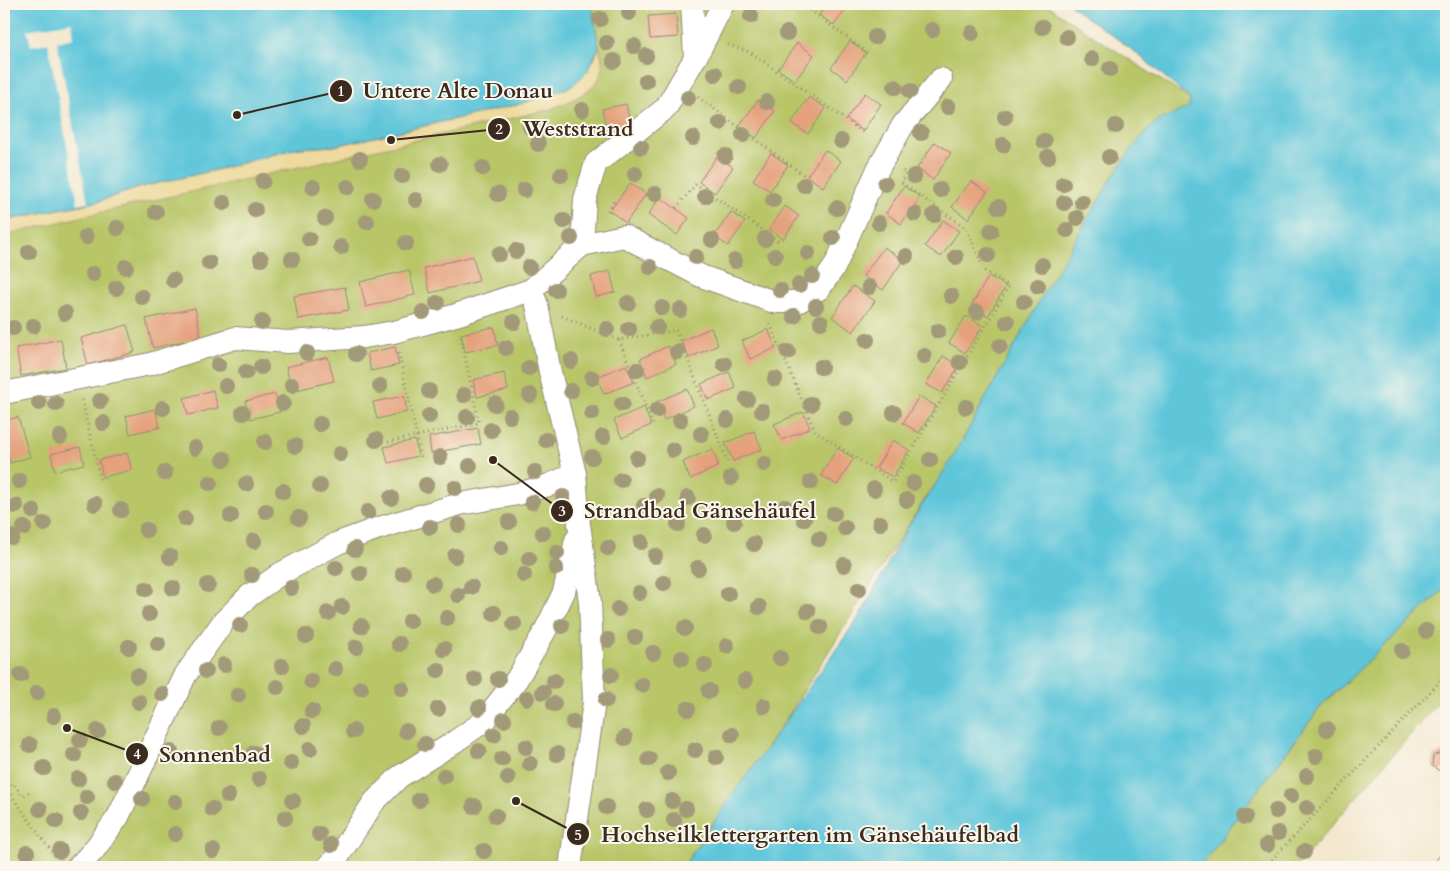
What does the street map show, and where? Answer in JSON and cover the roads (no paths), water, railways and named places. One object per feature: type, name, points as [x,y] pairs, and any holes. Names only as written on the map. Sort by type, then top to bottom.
[{"type":"street","points":[[692,4],[701,48]]},
{"type":"street","points":[[582,245],[585,199],[596,163],[666,108],[701,48],[723,4]]},
{"type":"street","points":[[4,393],[150,364],[236,338],[288,342],[364,337],[394,332],[456,315],[534,298],[582,245],[624,236],[701,276],[774,302],[798,302],[819,289],[835,266],[884,158],[903,125],[941,79]]},
{"type":"street","points":[[534,298],[575,474],[579,524],[590,602],[594,702],[570,867]]},
{"type":"street","points":[[78,867],[94,850],[118,817],[186,674],[223,622],[249,596],[280,574],[338,543],[376,529],[460,504],[518,494],[549,485],[575,474]]},
{"type":"street","points":[[328,867],[341,852],[374,802],[399,777],[482,722],[517,679],[545,631],[564,592],[579,524]]},
{"type":"water","points":[[4,4],[592,4],[599,47],[587,72],[574,84],[520,104],[334,146],[298,148],[216,170],[145,186],[96,202],[4,221]]},
{"type":"water","points":[[1070,4],[1446,4],[1446,587],[1322,705],[1200,867],[683,867],[861,614],[904,533],[953,457],[1046,289],[1113,176],[1133,147],[1156,122],[1189,107],[1190,99],[1159,72]]},
{"type":"place","name":"Untere Alte Donau","points":[[237,115]]},
{"type":"place","name":"Weststrand","points":[[391,140]]},
{"type":"place","name":"Strandbad Gänsehäufel","points":[[493,460]]},
{"type":"place","name":"Sonnenbad","points":[[67,728]]},
{"type":"place","name":"Hochseilklettergarten im Gänsehäufelbad","points":[[516,801]]}]
